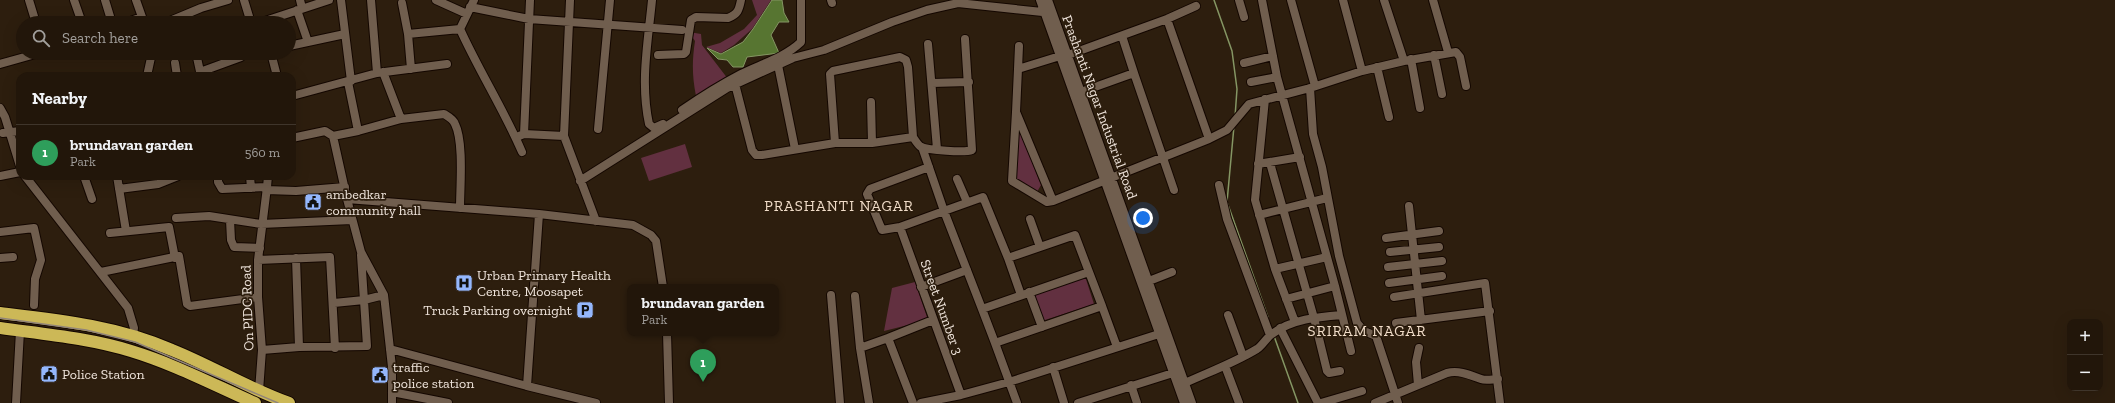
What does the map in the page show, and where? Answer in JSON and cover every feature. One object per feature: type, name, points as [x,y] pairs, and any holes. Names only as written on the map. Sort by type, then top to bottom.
[{"type":"highway","points":[[0,312],[71,321],[133,335],[173,350],[259,391],[289,403]]},
{"type":"highway","points":[[0,328],[69,338],[130,351],[167,364],[248,401]]},
{"type":"street","points":[[29,0],[34,16]]},
{"type":"street","points":[[74,0],[80,16]]},
{"type":"street","points":[[105,0],[110,16]]},
{"type":"street","points":[[182,16],[201,8],[228,0]]},
{"type":"street","points":[[244,0],[249,16]]},
{"type":"street","points":[[300,0],[300,9],[308,42]]},
{"type":"street","points":[[285,16],[300,9],[329,0]]},
{"type":"street","points":[[341,0],[349,82],[358,131]]},
{"type":"street","points":[[371,0],[380,73],[401,119]]},
{"type":"street","points":[[436,0],[529,19],[682,30]]},
{"type":"street","points":[[524,134],[530,0]]},
{"type":"street","points":[[570,0],[564,136],[596,221]]},
{"type":"street","points":[[598,129],[610,0]]},
{"type":"street","points":[[652,0],[645,62],[644,101],[649,124],[652,127],[658,127],[705,94],[794,49],[801,42],[801,0]]},
{"type":"street","points":[[658,55],[684,54],[686,52],[691,20],[696,17],[723,18],[733,16],[739,9],[741,0]]},
{"type":"street","name":"Prashanti Nagar Industrial Road","points":[[1040,0],[1048,13],[1064,55],[1162,333],[1192,403]]},
{"type":"street","name":"Prashanti Nagar Industrial Road","points":[[1048,0],[1048,13]]},
{"type":"street","points":[[1239,0],[1244,17]]},
{"type":"street","points":[[1262,0],[1277,77],[1335,286],[1350,351]]},
{"type":"street","points":[[1290,0],[1312,87],[1313,134],[1322,167],[1339,256],[1357,323],[1364,331],[1376,336],[1397,399]]},
{"type":"street","points":[[1343,0],[1362,70]]},
{"type":"street","points":[[1384,0],[1407,60],[1420,108]]},
{"type":"street","points":[[1433,0],[1448,52]]},
{"type":"street","points":[[139,1],[142,16]]},
{"type":"street","points":[[402,3],[408,34],[411,69]]},
{"type":"street","points":[[580,181],[735,84],[793,58],[824,50],[892,22],[951,4],[972,4],[1048,13]]},
{"type":"street","points":[[1018,69],[1122,36],[1196,6]]},
{"type":"street","points":[[470,7],[460,29],[473,58],[516,137],[522,152]]},
{"type":"street","points":[[1167,19],[1210,139]]},
{"type":"street","points":[[408,34],[460,29]]},
{"type":"street","points":[[296,45],[345,34]]},
{"type":"street","points":[[1122,36],[1174,190]]},
{"type":"street","points":[[922,147],[971,151],[973,148],[965,39]]},
{"type":"street","points":[[928,44],[937,149]]},
{"type":"street","points":[[1019,46],[1012,181],[1047,202],[1163,159],[1210,139],[1231,126],[1249,104],[1312,87],[1362,70],[1448,52],[1456,52],[1460,57],[1466,86]]},
{"type":"street","name":"Prashanti Nagar Industrial Road","points":[[1064,55],[1081,92],[1108,180],[1149,281],[1173,373],[1184,403]]},
{"type":"street","points":[[1434,55],[1442,94]]},
{"type":"street","points":[[1244,63],[1273,56]]},
{"type":"street","points":[[835,143],[830,74],[833,71],[900,57],[906,60],[908,67],[913,137],[922,147],[944,211],[1017,403]]},
{"type":"street","points":[[0,64],[16,59]]},
{"type":"street","points":[[148,72],[150,60]]},
{"type":"street","points":[[198,60],[201,72]]},
{"type":"street","points":[[206,72],[234,60]]},
{"type":"street","points":[[273,60],[276,72]]},
{"type":"street","points":[[175,63],[176,72]]},
{"type":"street","points":[[296,95],[380,73],[446,64]]},
{"type":"street","points":[[778,65],[796,149]]},
{"type":"street","points":[[1377,67],[1389,117]]},
{"type":"street","points":[[1081,92],[1134,73]]},
{"type":"street","points":[[1251,82],[1277,77]]},
{"type":"street","points":[[932,84],[969,82]]},
{"type":"street","points":[[735,84],[752,150],[756,155],[835,143],[872,143],[913,137]]},
{"type":"street","points":[[1265,99],[1255,200],[1275,269],[1295,322]]},
{"type":"street","points":[[871,102],[872,143]]},
{"type":"street","points":[[0,108],[5,117],[6,132],[16,156]]},
{"type":"street","points":[[1016,112],[1053,201]]},
{"type":"street","points":[[296,137],[325,131],[333,136],[358,131],[401,119],[444,114],[452,119],[456,126],[459,141],[460,208]]},
{"type":"street","points":[[6,132],[16,131]]},
{"type":"street","points":[[516,137],[524,134],[564,136]]},
{"type":"street","points":[[262,350],[299,347],[335,348],[366,346],[361,252],[352,220],[333,136]]},
{"type":"street","points":[[1258,164],[1300,157]]},
{"type":"street","points":[[1270,163],[1314,318],[1327,373],[1340,371]]},
{"type":"street","points":[[929,167],[867,191],[866,194],[882,230],[900,227],[980,197],[986,200],[1021,295]]},
{"type":"street","points":[[0,176],[16,173]]},
{"type":"street","points":[[957,179],[967,202]]},
{"type":"street","points":[[28,180],[128,308],[134,328],[133,335]]},
{"type":"street","points":[[85,180],[92,199]]},
{"type":"street","points":[[118,180],[126,231]]},
{"type":"street","points":[[119,189],[158,184],[168,180]]},
{"type":"street","points":[[218,180],[222,189],[251,188],[296,191],[345,187]]},
{"type":"street","points":[[250,180],[251,188]]},
{"type":"street","name":"On PIDC Road","points":[[259,391],[262,350],[258,297],[258,260],[261,224],[267,180]]},
{"type":"street","points":[[1219,185],[1227,219],[1271,334]]},
{"type":"street","points":[[1259,214],[1283,210],[1327,198]]},
{"type":"street","points":[[347,199],[539,214],[633,225],[651,235],[658,246],[663,284]]},
{"type":"street","points":[[1409,206],[1421,320]]},
{"type":"street","points":[[527,386],[539,214]]},
{"type":"street","points":[[176,218],[209,216],[261,224],[352,220]]},
{"type":"street","points":[[1030,219],[1040,247]]},
{"type":"street","points":[[230,220],[231,240],[234,247],[260,248]]},
{"type":"street","points":[[110,233],[169,227],[175,258]]},
{"type":"street","name":"Street Number 3","points":[[900,227],[961,395]]},
{"type":"street","points":[[0,232],[34,228],[41,260],[35,279],[34,306]]},
{"type":"street","points":[[1386,238],[1439,231]]},
{"type":"street","points":[[1008,258],[1075,235],[1117,347]]},
{"type":"street","points":[[1390,252],[1439,247]]},
{"type":"street","points":[[361,252],[384,295],[390,348],[392,403]]},
{"type":"street","points":[[0,258],[13,256]]},
{"type":"street","points":[[101,272],[179,256],[187,304],[190,306],[258,297]]},
{"type":"street","points":[[258,260],[330,257],[334,303],[335,348]]},
{"type":"street","points":[[1275,269],[1327,257]]},
{"type":"street","points":[[296,258],[299,347]]},
{"type":"street","points":[[1388,268],[1442,261]]},
{"type":"street","points":[[921,287],[967,270]]},
{"type":"street","points":[[982,309],[1089,272]]},
{"type":"street","points":[[1149,281],[1172,272]]},
{"type":"street","points":[[1389,283],[1442,276]]},
{"type":"street","points":[[1394,297],[1485,283],[1490,312],[1500,403]]},
{"type":"street","points":[[1286,299],[1335,286]]},
{"type":"street","points":[[1029,292],[1042,327]]},
{"type":"street","points":[[334,303],[364,300],[384,295]]},
{"type":"street","points":[[831,295],[840,403]]},
{"type":"street","points":[[856,296],[860,348],[869,403]]},
{"type":"street","points":[[995,343],[1102,306]]},
{"type":"street","points":[[1396,323],[1490,312]]},
{"type":"street","points":[[1228,315],[1243,356]]},
{"type":"street","points":[[1184,383],[1225,366],[1259,348],[1271,334],[1280,328],[1295,322],[1314,318],[1342,315]]},
{"type":"street","points":[[860,348],[933,320]]},
{"type":"street","points":[[1280,328],[1318,403]]},
{"type":"street","points":[[16,403],[20,331]]},
{"type":"street","points":[[921,403],[961,395],[1009,382],[1162,333]]},
{"type":"street","points":[[667,336],[670,403]]},
{"type":"street","points":[[888,338],[913,403]]},
{"type":"street","points":[[390,348],[527,386],[596,403]]},
{"type":"street","points":[[1418,385],[1416,369],[1419,348]]},
{"type":"street","points":[[1225,366],[1240,403]]},
{"type":"street","points":[[1053,367],[1064,403]]},
{"type":"street","points":[[1375,403],[1397,399],[1418,385],[1453,371],[1476,376],[1483,380],[1498,379]]},
{"type":"street","points":[[1078,403],[1131,385],[1173,373]]},
{"type":"street","points":[[1131,385],[1137,403]]},
{"type":"street","points":[[1321,403],[1362,391]]},
{"type":"street","points":[[392,392],[448,403]]},
{"type":"street","points":[[1352,394],[1354,403]]},
{"type":"shaded area","points":[[752,0],[771,0],[752,29],[734,45],[721,53],[706,47],[720,43],[744,29],[757,15]]},
{"type":"shaded area","points":[[772,0],[782,0],[784,13],[789,22],[779,22],[771,35],[779,53],[747,57],[743,67],[733,67],[727,60],[718,59],[707,48],[721,54],[743,42]]},
{"type":"shaded area","points":[[689,32],[701,34],[702,45],[728,79],[696,96],[693,68],[695,41]]},
{"type":"shaded area","points":[[1019,129],[1041,185],[1037,192],[1016,179]]},
{"type":"shaded area","points":[[685,144],[692,167],[649,181],[641,158]]},
{"type":"shaded area","points":[[1085,276],[1094,304],[1042,321],[1033,294]]},
{"type":"shaded area","points":[[915,282],[928,320],[884,331],[892,288]]},
{"type":"waterway","points":[[1214,0],[1232,51],[1237,89],[1235,117]]},
{"type":"waterway","points":[[1234,126],[1227,202],[1268,317]]},
{"type":"waterway","points":[[1274,336],[1298,403]]},
{"type":"railway","points":[[0,318],[86,330],[135,342],[278,403]]},
{"type":"place","name":"ambedkar community hall","points":[[313,202]]},
{"type":"place","name":"Urban Primary Health Centre, Moosapet","points":[[464,283]]},
{"type":"place","name":"Truck Parking overnight","points":[[585,310]]},
{"type":"place","name":"Police Station","points":[[49,374]]},
{"type":"place","name":"traffic police station","points":[[380,375]]},
{"type":"place","name":"brundavan garden","points":[[703,382]]},
{"type":"district","name":"PRASHANTI NAGAR","points":[[839,206]]},
{"type":"district","name":"SRIRAM NAGAR","points":[[1367,331]]}]
